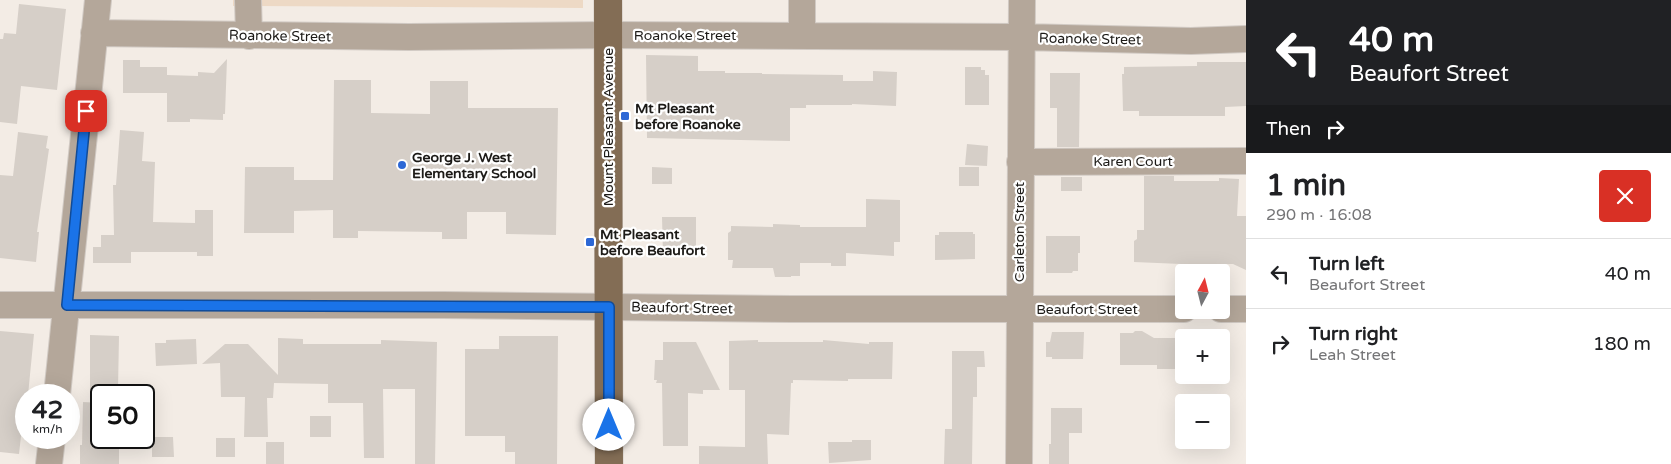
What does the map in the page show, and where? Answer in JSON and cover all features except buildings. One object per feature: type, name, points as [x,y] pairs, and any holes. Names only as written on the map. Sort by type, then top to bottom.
[{"type":"main road","name":"Mount Pleasant Avenue","points":[[608,0],[609,464]]},
{"type":"street","points":[[58,384],[98,0]]},
{"type":"street","points":[[248,0],[249,36]]},
{"type":"street","points":[[802,0],[802,36]]},
{"type":"street","name":"Carleton Street","points":[[1019,464],[1022,0]]},
{"type":"street","name":"Roanoke Street","points":[[94,33],[409,37],[608,35],[1022,37],[1191,41],[1246,39]]},
{"type":"street","name":"Karen Court","points":[[1020,162],[1246,161]]},
{"type":"street","name":"Beaufort Street","points":[[0,305],[1175,309]]},
{"type":"street","points":[[1230,309],[1246,309]]},
{"type":"street","points":[[49,464],[51,449]]},
{"type":"shaded area","points":[[233,0],[583,0],[583,8],[233,6]]},
{"type":"place","name":"Mt Pleasant before Roanoke","points":[[625,116]]},
{"type":"place","name":"George J. West Elementary School","points":[[402,165]]},
{"type":"place","name":"Mt Pleasant before Beaufort","points":[[590,242]]},
{"type":"route","points":[[86,111],[67,305],[609,307],[609,425]]}]
